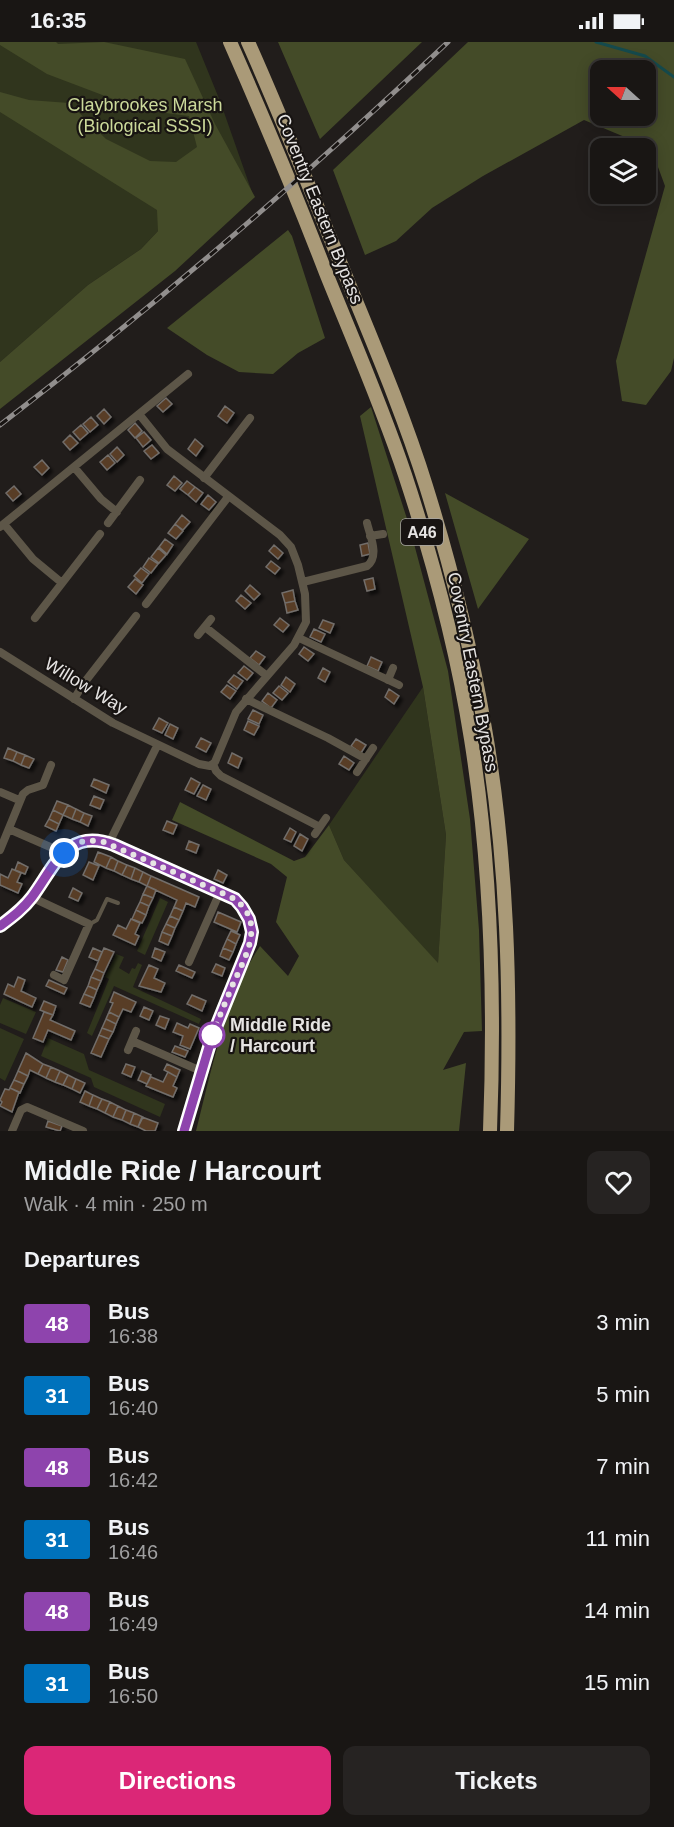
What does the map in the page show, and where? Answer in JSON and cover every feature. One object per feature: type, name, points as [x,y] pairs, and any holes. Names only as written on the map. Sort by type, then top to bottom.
[{"type":"highway","name":"Coventry Eastern Bypass","points":[[230,42],[306,217],[405,474],[431,560],[460,681],[471,739],[484,838],[491,924],[493,1051],[490,1131]]},
{"type":"highway","name":"Coventry Eastern Bypass","points":[[248,42],[288,132],[389,381],[425,484],[458,600],[494,782],[503,872],[509,1003],[507,1131]]},
{"type":"street","points":[[62,583],[33,559],[2,526],[188,374]]},
{"type":"street","points":[[139,414],[167,449],[286,541],[294,554],[303,582],[307,616],[300,638],[246,699],[233,718],[213,764],[221,776],[318,831],[326,818]]},
{"type":"street","points":[[204,478],[250,418]]},
{"type":"street","points":[[74,467],[101,499],[117,512]]},
{"type":"street","points":[[108,523],[140,480]]},
{"type":"street","points":[[146,604],[228,497]]},
{"type":"street","points":[[303,582],[369,565],[374,556],[367,523]]},
{"type":"street","points":[[35,618],[100,534]]},
{"type":"street","points":[[370,536],[383,534]]},
{"type":"street","points":[[74,699],[136,616]]},
{"type":"street","points":[[198,635],[211,619]]},
{"type":"street","points":[[205,627],[267,676]]},
{"type":"street","points":[[300,638],[399,685]]},
{"type":"street","name":"Willow Way","points":[[0,652],[113,723],[157,746],[199,764],[213,764]]},
{"type":"street","points":[[388,680],[393,668]]},
{"type":"street","points":[[246,699],[366,759]]},
{"type":"street","points":[[109,843],[157,746]]},
{"type":"street","points":[[357,771],[373,748]]},
{"type":"street","points":[[0,850],[19,800],[28,790],[43,785],[51,765]]},
{"type":"street","points":[[0,792],[19,800]]},
{"type":"street","points":[[9,829],[64,853]]},
{"type":"street","points":[[0,926],[16,914],[31,897],[64,853],[72,845],[82,841],[93,840],[109,843],[235,899],[249,919],[252,932],[249,948],[219,1016],[184,1131]]},
{"type":"street","points":[[189,962],[220,892]]},
{"type":"street","points":[[31,897],[89,924],[64,980],[54,975]]},
{"type":"street","points":[[128,1050],[136,1031]]},
{"type":"street","points":[[132,1041],[201,1071]]},
{"type":"street","points":[[12,1131],[21,1110],[27,1107],[83,1131]]},
{"type":"lane","points":[[89,924],[97,920],[107,899],[118,903]]},
{"type":"green space","points":[[0,42],[196,42],[220,101],[253,195],[158,231],[141,249],[88,285],[0,362]]},
{"type":"green space","name":"Claybrookes Marsh (Biological SSSI)","points":[[0,42],[56,42],[58,44],[104,42],[185,59],[215,124],[255,197],[175,271],[0,409],[0,362],[88,285],[141,249],[158,231],[157,210],[0,112],[0,92],[29,100],[69,103],[106,139],[150,161],[176,162],[197,147],[189,116],[142,110],[47,74],[0,45]]},
{"type":"green space","points":[[278,42],[422,42],[320,139]]},
{"type":"green space","points":[[468,42],[674,42],[674,358],[671,371],[646,405],[622,401],[616,361],[665,186],[656,162],[656,138],[627,138],[598,126],[656,126],[656,60],[590,60],[590,123],[584,120],[483,176],[432,208],[396,241],[365,255],[333,170]]},
{"type":"green space","points":[[288,230],[292,236],[325,338],[298,353],[273,374],[239,372],[207,355],[167,328]]},
{"type":"green space","points":[[371,407],[409,525],[448,671],[470,819],[479,930],[482,1031],[464,1032],[443,1070],[466,1063],[459,1131],[196,1131],[221,1035],[248,966],[260,946],[288,976],[299,956],[276,922],[287,877],[271,864],[172,820],[180,802],[294,861],[305,857],[329,825],[344,860],[438,963],[446,835],[423,687],[360,416]]},
{"type":"green space","points":[[445,493],[529,539],[478,609]]},
{"type":"green space","points":[[423,687],[446,835],[438,964],[344,860],[329,825]]},
{"type":"green space","points":[[160,898],[168,902],[145,955],[137,951]]},
{"type":"green space","points":[[116,954],[124,957],[119,968],[129,974],[138,963],[142,965],[133,987],[201,1019],[199,1024],[114,986],[92,1036],[87,1033],[109,979],[105,977]]},
{"type":"green space","points":[[3,998],[36,1012],[26,1034],[0,1023],[0,1005]]},
{"type":"green space","points":[[0,1028],[24,1039],[5,1081],[0,1078]]},
{"type":"green space","points":[[48,1038],[84,1054],[89,1070],[165,1104],[160,1117],[94,1087],[91,1078],[41,1056]]},
{"type":"building","points":[[166,398],[172,404],[163,412],[157,406]]},
{"type":"building","points":[[225,406],[234,413],[227,423],[218,416]]},
{"type":"building","points":[[104,409],[111,417],[104,424],[97,416]]},
{"type":"building","points":[[91,417],[98,425],[90,432],[83,424]]},
{"type":"building","points":[[135,423],[142,431],[135,438],[128,430]]},
{"type":"building","points":[[81,425],[88,433],[80,440],[73,432]]},
{"type":"building","points":[[144,432],[151,440],[143,447],[136,438]]},
{"type":"building","points":[[70,435],[78,443],[70,450],[63,442]]},
{"type":"building","points":[[195,439],[203,446],[196,456],[188,449]]},
{"type":"building","points":[[152,445],[159,453],[151,459],[144,451]]},
{"type":"building","points":[[117,447],[124,455],[117,462],[110,454]]},
{"type":"building","points":[[108,455],[115,463],[107,470],[100,462]]},
{"type":"building","points":[[42,460],[49,468],[42,475],[34,467]]},
{"type":"building","points":[[174,476],[182,483],[175,491],[167,485]]},
{"type":"building","points":[[187,481],[195,487],[188,495],[180,489]]},
{"type":"building","points":[[14,486],[21,494],[13,501],[6,493]]},
{"type":"building","points":[[195,487],[203,493],[196,502],[188,495]]},
{"type":"building","points":[[208,495],[216,502],[209,510],[201,504]]},
{"type":"building","points":[[182,515],[190,522],[183,530],[175,524]]},
{"type":"building","points":[[175,524],[183,531],[176,539],[168,533]]},
{"type":"building","points":[[165,539],[173,545],[167,554],[159,547]]},
{"type":"building","points":[[368,543],[370,554],[362,556],[360,545]]},
{"type":"building","points":[[274,545],[283,553],[278,559],[269,551]]},
{"type":"building","points":[[158,548],[166,555],[159,563],[151,557]]},
{"type":"building","points":[[149,558],[158,564],[151,573],[143,567]]},
{"type":"building","points":[[271,561],[280,568],[275,574],[266,567]]},
{"type":"building","points":[[141,568],[149,574],[142,583],[134,576]]},
{"type":"building","points":[[373,578],[375,589],[367,591],[364,580]]},
{"type":"building","points":[[135,579],[143,585],[136,594],[128,587]]},
{"type":"building","points":[[250,585],[260,594],[254,600],[245,591]]},
{"type":"building","points":[[293,590],[295,601],[285,603],[282,593]]},
{"type":"building","points":[[241,595],[251,603],[245,609],[236,601]]},
{"type":"building","points":[[295,601],[298,610],[287,613],[285,603]]},
{"type":"building","points":[[280,618],[289,625],[283,632],[274,625]]},
{"type":"building","points":[[323,620],[334,624],[330,633],[319,628]]},
{"type":"building","points":[[314,629],[325,634],[321,642],[310,637]]},
{"type":"building","points":[[304,647],[314,654],[308,661],[299,654]]},
{"type":"building","points":[[256,651],[265,657],[259,665],[250,658]]},
{"type":"building","points":[[371,657],[382,662],[378,671],[367,666]]},
{"type":"building","points":[[244,666],[253,673],[247,680],[238,673]]},
{"type":"building","points":[[323,668],[330,672],[325,682],[318,678]]},
{"type":"building","points":[[234,675],[243,681],[237,689],[228,682]]},
{"type":"building","points":[[286,677],[295,684],[290,692],[281,685]]},
{"type":"building","points":[[227,685],[236,691],[230,699],[221,692]]},
{"type":"building","points":[[279,686],[288,693],[282,700],[273,693]]},
{"type":"building","points":[[389,689],[399,696],[394,704],[385,697]]},
{"type":"building","points":[[268,693],[277,700],[271,708],[262,701]]},
{"type":"building","points":[[253,710],[263,715],[259,724],[248,719]]},
{"type":"building","points":[[159,718],[168,723],[162,733],[153,729]]},
{"type":"building","points":[[248,721],[259,726],[254,735],[244,730]]},
{"type":"building","points":[[170,724],[178,728],[173,739],[165,735]]},
{"type":"building","points":[[201,738],[211,743],[206,752],[196,747]]},
{"type":"building","points":[[356,739],[366,745],[361,753],[351,746]]},
{"type":"building","points":[[8,748],[17,752],[13,761],[4,758]]},
{"type":"building","points":[[17,752],[25,755],[21,765],[13,761]]},
{"type":"building","points":[[232,753],[242,758],[238,768],[228,763]]},
{"type":"building","points":[[25,755],[34,759],[29,768],[21,765]]},
{"type":"building","points":[[344,756],[354,763],[349,770],[339,764]]},
{"type":"building","points":[[191,778],[200,783],[194,794],[185,790]]},
{"type":"building","points":[[94,779],[109,785],[106,793],[91,786]]},
{"type":"building","points":[[203,785],[211,789],[206,800],[197,796]]},
{"type":"building","points":[[94,796],[104,800],[100,809],[90,805]]},
{"type":"building","points":[[57,801],[68,805],[63,815],[53,810]]},
{"type":"building","points":[[68,805],[76,809],[72,819],[63,815]]},
{"type":"building","points":[[76,809],[84,813],[80,822],[72,819]]},
{"type":"building","points":[[53,810],[63,815],[59,824],[49,819]]},
{"type":"building","points":[[84,813],[92,816],[88,826],[80,822]]},
{"type":"building","points":[[49,819],[59,824],[56,831],[45,826]]},
{"type":"building","points":[[167,821],[177,825],[173,834],[163,830]]},
{"type":"building","points":[[290,828],[296,832],[291,842],[284,839]]},
{"type":"building","points":[[300,834],[308,839],[302,851],[294,846]]},
{"type":"building","points":[[189,841],[199,845],[196,853],[186,849]]},
{"type":"building","points":[[98,852],[111,857],[106,868],[94,862]]},
{"type":"building","points":[[111,857],[118,861],[114,871],[106,868]]},
{"type":"building","points":[[118,861],[127,865],[122,875],[114,871]]},
{"type":"building","points":[[18,862],[28,867],[25,874],[15,870]]},
{"type":"building","points":[[89,862],[99,866],[93,880],[83,875]]},
{"type":"building","points":[[127,865],[135,868],[131,879],[122,875]]},
{"type":"building","points":[[135,868],[143,872],[139,882],[131,879]]},
{"type":"building","points":[[12,869],[21,873],[17,882],[22,884],[18,893],[0,885],[0,874],[8,878]]},
{"type":"building","points":[[218,870],[227,875],[223,883],[214,879]]},
{"type":"building","points":[[143,872],[151,876],[147,886],[139,882]]},
{"type":"building","points":[[151,876],[199,897],[195,907],[186,903],[183,911],[174,907],[177,900],[147,886]]},
{"type":"building","points":[[147,886],[156,890],[153,898],[143,894]]},
{"type":"building","points":[[73,888],[82,893],[78,901],[69,897]]},
{"type":"building","points":[[143,894],[153,898],[149,906],[140,902]]},
{"type":"building","points":[[140,902],[149,906],[146,915],[136,910]]},
{"type":"building","points":[[174,907],[183,911],[179,920],[170,916]]},
{"type":"building","points":[[136,910],[146,915],[142,923],[132,919]]},
{"type":"building","points":[[218,912],[241,922],[237,932],[214,922]]},
{"type":"building","points":[[170,916],[179,920],[175,928],[166,924]]},
{"type":"building","points":[[131,919],[140,923],[135,934],[139,936],[135,945],[113,935],[118,925],[126,929]]},
{"type":"building","points":[[166,924],[175,928],[172,936],[162,932]]},
{"type":"building","points":[[231,931],[240,935],[236,944],[227,939]]},
{"type":"building","points":[[162,932],[172,936],[168,945],[159,941]]},
{"type":"building","points":[[227,939],[236,944],[233,952],[223,948]]},
{"type":"building","points":[[93,948],[102,952],[98,961],[89,957]]},
{"type":"building","points":[[104,948],[114,952],[104,973],[95,969]]},
{"type":"building","points":[[155,948],[165,952],[161,961],[152,957]]},
{"type":"building","points":[[223,948],[233,952],[229,960],[220,956]]},
{"type":"building","points":[[62,957],[68,960],[63,972],[56,970]]},
{"type":"building","points":[[216,964],[225,968],[222,976],[212,972]]},
{"type":"building","points":[[149,965],[158,969],[154,978],[165,983],[161,992],[139,986]]},
{"type":"building","points":[[179,965],[195,972],[192,978],[176,971]]},
{"type":"building","points":[[95,969],[104,973],[101,981],[91,977]]},
{"type":"building","points":[[18,977],[25,980],[21,991],[36,998],[32,1007],[4,994],[8,984],[14,987]]},
{"type":"building","points":[[91,977],[101,981],[97,990],[88,986]]},
{"type":"building","points":[[49,980],[67,988],[64,994],[46,986]]},
{"type":"building","points":[[88,986],[97,990],[94,998],[84,994]]},
{"type":"building","points":[[114,992],[136,1002],[131,1012],[123,1009],[119,1017],[109,1012]]},
{"type":"building","points":[[84,994],[94,998],[90,1007],[80,1003]]},
{"type":"building","points":[[192,995],[206,1001],[202,1011],[187,1004]]},
{"type":"building","points":[[44,1001],[56,1006],[53,1015],[40,1010]]},
{"type":"building","points":[[144,1007],[153,1011],[149,1020],[140,1016]]},
{"type":"building","points":[[44,1012],[53,1015],[50,1020],[75,1031],[71,1040],[48,1030],[43,1042],[33,1038]]},
{"type":"building","points":[[109,1012],[119,1017],[116,1024],[106,1019]]},
{"type":"building","points":[[160,1016],[169,1019],[165,1029],[156,1025]]},
{"type":"building","points":[[106,1019],[116,1024],[113,1032],[102,1028]]},
{"type":"building","points":[[177,1023],[188,1028],[190,1024],[199,1028],[190,1049],[180,1045],[183,1036],[173,1032]]},
{"type":"building","points":[[102,1028],[113,1032],[109,1039],[99,1035]]},
{"type":"building","points":[[99,1035],[109,1039],[101,1057],[91,1053]]},
{"type":"building","points":[[175,1046],[188,1051],[185,1057],[172,1052]]},
{"type":"building","points":[[26,1053],[43,1064],[38,1074],[30,1070],[28,1076],[18,1071]]},
{"type":"building","points":[[43,1064],[51,1067],[46,1078],[38,1074]]},
{"type":"building","points":[[126,1064],[135,1067],[131,1077],[122,1073]]},
{"type":"building","points":[[167,1064],[180,1070],[177,1077],[164,1070]]},
{"type":"building","points":[[51,1067],[60,1071],[55,1082],[46,1078]]},
{"type":"building","points":[[18,1071],[28,1076],[24,1084],[14,1080]]},
{"type":"building","points":[[60,1071],[68,1075],[63,1085],[55,1082]]},
{"type":"building","points":[[142,1071],[151,1075],[147,1084],[138,1080]]},
{"type":"building","points":[[168,1072],[177,1077],[173,1086],[177,1088],[173,1097],[146,1086],[151,1077],[163,1082]]},
{"type":"building","points":[[68,1075],[76,1079],[72,1089],[63,1085]]},
{"type":"building","points":[[76,1079],[85,1083],[80,1093],[72,1089]]},
{"type":"building","points":[[14,1080],[24,1084],[20,1093],[10,1088]]},
{"type":"building","points":[[10,1088],[19,1092],[12,1112],[0,1106],[5,1089]]},
{"type":"building","points":[[85,1091],[93,1095],[89,1106],[80,1102]]},
{"type":"building","points":[[93,1095],[102,1099],[97,1109],[89,1106]]},
{"type":"building","points":[[102,1099],[110,1102],[105,1113],[97,1109]]},
{"type":"building","points":[[110,1102],[118,1106],[113,1117],[105,1113]]},
{"type":"building","points":[[118,1106],[126,1110],[122,1120],[113,1117]]},
{"type":"building","points":[[126,1110],[134,1113],[130,1124],[122,1120]]},
{"type":"building","points":[[134,1113],[143,1117],[138,1127],[130,1124]]},
{"type":"building","points":[[142,1117],[158,1123],[155,1131],[146,1131],[138,1127]]},
{"type":"building","points":[[48,1121],[62,1126],[60,1131],[46,1127]]},
{"type":"waterway","points":[[596,42],[645,56],[674,77]]},
{"type":"railway","points":[[0,425],[173,287],[285,191],[448,42]]},
{"type":"bus line","name":"48","points":[[0,926],[16,914],[31,897],[68,848],[88,840],[114,845],[220,892],[239,903],[249,919],[252,932],[250,943],[219,1016],[184,1131]]},
{"type":"place","name":"Middle Ride / Harcourt","points":[[212,1035]]},
{"type":"route","points":[[64,853],[72,845],[82,841],[93,840],[114,845],[229,896],[242,907],[251,926],[250,943],[212,1037],[212,1035]]}]
